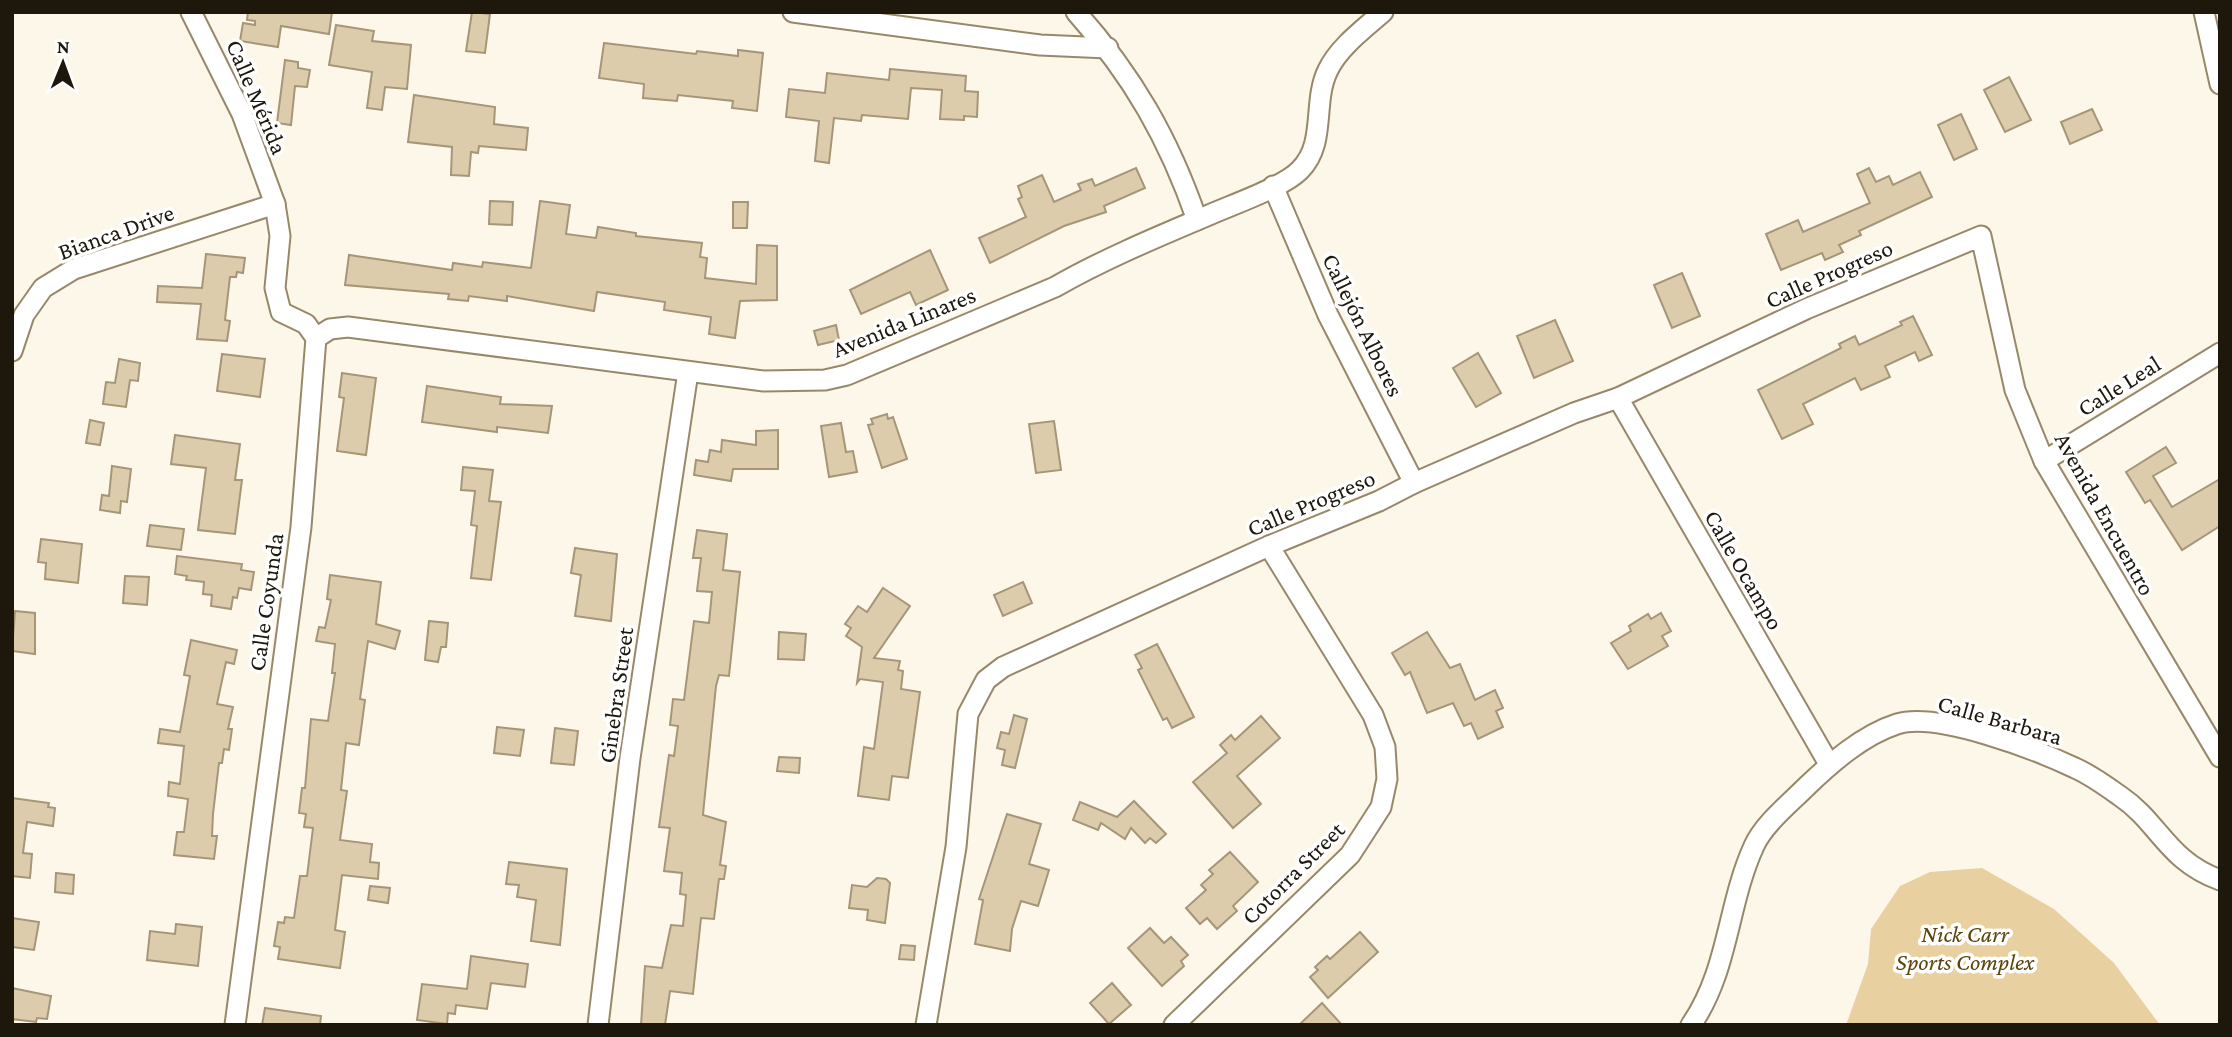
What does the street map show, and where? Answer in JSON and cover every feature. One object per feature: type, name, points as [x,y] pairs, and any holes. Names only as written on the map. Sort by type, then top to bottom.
[{"type":"street","name":"Calle Mérida","points":[[191,12],[242,114],[275,204]]},
{"type":"street","points":[[793,12],[1040,45],[1108,48]]},
{"type":"street","points":[[1076,12],[1108,48],[1159,128],[1181,175],[1197,220]]},
{"type":"street","name":"Avenida Linares","points":[[316,338],[330,329],[348,327],[791,383],[847,375],[1055,288],[1085,270],[1273,186],[1299,171],[1316,144],[1318,108],[1328,70],[1354,38],[1383,12]]},
{"type":"street","points":[[2204,12],[2220,84]]},
{"type":"street","name":"Callejón Albores","points":[[1273,186],[1328,314],[1414,483]]},
{"type":"street","points":[[275,204],[280,236],[275,288],[281,312],[306,324],[316,338]]},
{"type":"street","name":"Bianca Drive","points":[[12,351],[24,315],[43,288],[74,270],[275,204]]},
{"type":"street","name":"Calle Progreso","points":[[926,1025],[956,847],[966,766],[968,714],[986,680],[1003,667],[1574,413],[1618,398],[1795,315],[1981,236]]},
{"type":"street","name":"Avenida Encuentro","points":[[1981,236],[2015,390],[2044,461],[2220,758]]},
{"type":"street","name":"Calle Coyunda","points":[[235,1025],[301,527],[316,338]]},
{"type":"street","name":"Calle Leal","points":[[2044,461],[2220,353]]},
{"type":"street","name":"Ginebra Street","points":[[598,1025],[631,758],[688,372]]},
{"type":"street","name":"Calle Ocampo","points":[[1618,398],[1829,764]]},
{"type":"street","name":"Cotorra Street","points":[[1174,1025],[1350,855],[1363,839],[1381,807],[1387,779],[1385,747],[1373,715],[1269,547]]},
{"type":"street","name":"Calle Barbara","points":[[1691,1025],[1708,999],[1720,971],[1755,845],[1776,817],[1829,764],[1872,735],[1900,723],[1934,722],[1979,734],[2078,768],[2123,798],[2177,856],[2200,873],[2220,880]]},
{"type":"green space","name":"Nick Carr Sports Complex","points":[[1982,868],[2054,909],[2114,963],[2160,1025],[1846,1025],[1868,964],[1871,929],[1900,886],[1930,872]]},
{"type":"building","points":[[248,12],[332,12],[329,34],[281,26],[278,47],[240,41],[243,23],[255,25],[255,21],[247,20]]},
{"type":"building","points":[[472,12],[490,14],[485,53],[466,51]]},
{"type":"building","points":[[336,25],[374,31],[372,41],[411,45],[407,89],[385,87],[382,110],[367,108],[372,72],[329,65]]},
{"type":"building","points":[[604,43],[696,54],[697,51],[738,56],[738,50],[763,53],[757,111],[732,108],[733,101],[678,95],[677,101],[643,98],[644,84],[599,78]]},
{"type":"building","points":[[285,60],[298,62],[298,68],[310,70],[307,87],[295,86],[291,125],[277,123]]},
{"type":"building","points":[[890,69],[966,76],[965,91],[978,92],[977,117],[964,116],[964,120],[940,119],[942,90],[911,88],[908,119],[862,115],[861,121],[834,118],[829,163],[815,161],[819,121],[786,117],[789,89],[825,93],[827,73],[889,80]]},
{"type":"building","points":[[2009,77],[2031,120],[2005,132],[1984,90]]},
{"type":"building","points":[[414,95],[495,107],[494,124],[528,128],[526,150],[479,146],[478,153],[471,152],[469,176],[451,175],[452,147],[408,142]]},
{"type":"building","points":[[2092,109],[2102,130],[2070,144],[2061,122]]},
{"type":"building","points":[[1961,114],[1977,149],[1954,160],[1938,125]]},
{"type":"building","points":[[1136,168],[1145,188],[1104,206],[1106,212],[1064,226],[990,263],[979,238],[1026,217],[1018,199],[1022,197],[1018,186],[1042,175],[1054,202],[1081,190],[1078,184],[1092,179],[1095,186]]},
{"type":"building","points":[[1869,168],[1876,182],[1889,176],[1893,185],[1920,172],[1932,197],[1859,231],[1861,235],[1839,245],[1843,252],[1825,260],[1822,253],[1781,270],[1766,234],[1798,220],[1803,232],[1870,203],[1857,174]]},
{"type":"building","points":[[490,201],[513,202],[512,225],[489,224]]},
{"type":"building","points":[[540,201],[570,205],[566,234],[596,238],[598,227],[636,233],[636,236],[702,243],[700,257],[707,258],[705,278],[756,284],[757,245],[777,246],[777,300],[740,301],[735,338],[709,334],[711,317],[664,310],[665,302],[597,292],[594,311],[507,296],[507,301],[469,296],[468,301],[448,299],[449,294],[345,285],[349,255],[452,270],[453,263],[482,267],[483,262],[531,268]]},
{"type":"building","points":[[733,202],[748,202],[747,228],[733,228]]},
{"type":"building","points":[[930,250],[948,290],[916,305],[910,292],[861,314],[850,290]]},
{"type":"building","points":[[206,254],[245,258],[243,273],[237,272],[236,277],[230,277],[225,320],[230,321],[227,341],[197,339],[201,304],[157,302],[158,286],[202,288]]},
{"type":"building","points":[[1682,273],[1700,316],[1672,328],[1654,285]]},
{"type":"building","points":[[1913,316],[1932,355],[1919,361],[1915,352],[1885,366],[1890,377],[1861,390],[1855,378],[1803,404],[1813,424],[1782,439],[1758,390],[1841,348],[1839,344],[1855,336],[1859,345],[1902,325],[1900,322]]},
{"type":"building","points":[[1555,320],[1573,361],[1534,378],[1517,336]]},
{"type":"building","points":[[836,325],[839,340],[818,345],[814,331]]},
{"type":"building","points":[[1478,353],[1501,393],[1476,407],[1453,368]]},
{"type":"building","points":[[222,354],[265,359],[260,397],[217,391]]},
{"type":"building","points":[[119,359],[140,363],[138,381],[130,380],[126,407],[103,404],[106,382],[115,383]]},
{"type":"building","points":[[342,373],[376,378],[366,455],[337,451],[344,398],[339,397]]},
{"type":"building","points":[[427,386],[501,397],[500,404],[552,406],[548,433],[497,427],[497,432],[422,422]]},
{"type":"building","points":[[887,414],[888,419],[893,417],[907,459],[882,468],[868,425],[873,424],[871,419]]},
{"type":"building","points":[[90,420],[104,423],[100,445],[86,443]]},
{"type":"building","points":[[1054,421],[1061,470],[1036,473],[1029,424]]},
{"type":"building","points":[[841,423],[846,452],[853,451],[857,472],[829,477],[821,426]]},
{"type":"building","points":[[778,430],[778,469],[733,469],[731,481],[694,475],[696,460],[708,462],[710,450],[721,452],[722,440],[756,445],[756,431]]},
{"type":"building","points":[[175,435],[240,444],[235,480],[242,480],[235,534],[198,530],[206,468],[171,464]]},
{"type":"building","points":[[2166,447],[2176,463],[2153,476],[2172,507],[2220,479],[2220,526],[2182,550],[2150,500],[2145,503],[2126,472]]},
{"type":"building","points":[[112,466],[131,469],[127,502],[121,501],[120,513],[100,510],[102,495],[109,496]]},
{"type":"building","points":[[463,467],[493,470],[489,501],[501,502],[491,580],[471,578],[477,526],[471,525],[475,491],[461,490]]},
{"type":"building","points":[[150,525],[184,529],[181,550],[147,546]]},
{"type":"building","points":[[697,530],[727,534],[723,570],[740,572],[729,676],[719,675],[716,686],[703,815],[726,822],[720,865],[726,866],[724,879],[719,879],[714,919],[701,918],[693,994],[670,991],[665,1025],[641,1025],[645,966],[662,968],[671,925],[683,926],[686,895],[680,894],[682,873],[664,871],[670,828],[659,827],[669,755],[674,756],[678,726],[670,725],[673,699],[684,700],[694,621],[709,623],[712,592],[697,591],[701,558],[693,558]]},
{"type":"building","points":[[41,539],[82,544],[78,583],[45,579],[46,563],[38,562]]},
{"type":"building","points":[[575,548],[617,554],[611,621],[575,616],[581,575],[571,573]]},
{"type":"building","points":[[177,556],[242,564],[241,570],[254,572],[251,590],[239,588],[237,598],[233,597],[231,609],[211,606],[212,595],[203,594],[204,582],[186,580],[187,576],[175,574]]},
{"type":"building","points":[[330,575],[381,582],[376,624],[400,631],[395,649],[368,641],[360,699],[365,700],[359,745],[346,743],[341,790],[347,791],[340,840],[372,844],[370,862],[379,863],[378,879],[342,875],[335,930],[345,932],[340,968],[278,959],[280,947],[274,946],[278,922],[284,923],[285,917],[294,918],[300,876],[307,876],[313,828],[304,827],[306,814],[299,813],[302,788],[305,788],[311,719],[328,721],[335,673],[332,673],[335,644],[316,641],[319,627],[325,628],[331,600],[327,599]]},
{"type":"building","points":[[125,576],[149,577],[147,605],[123,603]]},
{"type":"building","points":[[1023,582],[1032,603],[1003,616],[994,595]]},
{"type":"building","points":[[883,588],[910,606],[874,658],[900,661],[898,670],[903,671],[901,689],[920,692],[908,778],[892,776],[889,800],[858,796],[864,747],[874,749],[883,682],[860,679],[857,683],[862,647],[846,636],[851,628],[845,624],[858,606],[867,612]]},
{"type":"building","points":[[15,611],[35,613],[35,654],[12,651]]},
{"type":"building","points":[[1661,613],[1671,631],[1662,636],[1668,646],[1628,669],[1611,643],[1631,631],[1629,626],[1648,614],[1651,619]]},
{"type":"building","points":[[429,621],[448,623],[446,647],[441,647],[438,662],[425,660]]},
{"type":"building","points":[[779,632],[806,634],[804,660],[778,659]]},
{"type":"building","points":[[1427,632],[1450,668],[1460,664],[1475,700],[1495,690],[1503,708],[1496,711],[1503,727],[1478,739],[1471,723],[1464,726],[1453,703],[1427,713],[1410,672],[1405,675],[1392,653]]},
{"type":"building","points":[[191,640],[237,650],[234,664],[226,662],[217,704],[233,707],[228,729],[232,729],[229,750],[224,749],[222,763],[219,763],[213,814],[212,836],[217,836],[214,859],[174,855],[177,832],[184,832],[188,799],[168,796],[169,782],[180,784],[184,746],[158,743],[160,729],[180,732],[190,676],[184,675]]},
{"type":"building","points":[[1157,644],[1194,717],[1172,728],[1167,718],[1163,720],[1138,670],[1142,668],[1135,655]]},
{"type":"building","points":[[1014,715],[1027,719],[1015,768],[1002,765],[1005,750],[997,748],[1001,732],[1009,734]]},
{"type":"building","points":[[1261,716],[1280,738],[1237,776],[1261,804],[1233,828],[1193,782],[1227,753],[1220,745],[1231,735],[1235,740]]},
{"type":"building","points":[[497,727],[524,730],[520,756],[494,753]]},
{"type":"building","points":[[555,728],[578,731],[574,765],[551,763]]},
{"type":"building","points":[[779,757],[800,758],[799,773],[777,771]]},
{"type":"building","points":[[12,798],[49,803],[48,807],[55,808],[53,826],[27,822],[23,853],[32,854],[30,878],[12,876]]},
{"type":"building","points":[[1134,801],[1166,834],[1156,843],[1150,838],[1145,843],[1131,828],[1125,839],[1101,823],[1098,830],[1073,820],[1080,802],[1117,817]]},
{"type":"building","points":[[1007,814],[1041,824],[1029,864],[1049,870],[1038,906],[1021,901],[1012,929],[1010,951],[975,944],[983,900],[979,899]]},
{"type":"building","points":[[1230,852],[1258,882],[1233,906],[1237,911],[1217,929],[1207,918],[1200,924],[1186,908],[1206,890],[1201,885],[1213,874],[1209,870]]},
{"type":"building","points":[[509,862],[567,869],[560,945],[531,941],[536,900],[517,897],[519,885],[506,884]]},
{"type":"building","points":[[56,873],[74,875],[73,894],[55,892]]},
{"type":"building","points":[[877,878],[886,879],[890,883],[885,923],[867,920],[868,910],[849,908],[852,885],[867,887]]},
{"type":"building","points":[[370,886],[390,888],[388,903],[368,900]]},
{"type":"building","points":[[12,918],[39,922],[34,950],[12,947]]},
{"type":"building","points":[[176,924],[202,927],[198,966],[147,960],[150,931],[175,934]]},
{"type":"building","points":[[1150,928],[1164,943],[1171,937],[1188,955],[1181,961],[1184,966],[1162,986],[1128,948]]},
{"type":"building","points":[[1360,932],[1378,952],[1328,998],[1310,977],[1318,970],[1315,967],[1327,956],[1330,959]]},
{"type":"building","points":[[901,945],[915,946],[914,960],[899,959]]},
{"type":"building","points":[[471,956],[528,964],[525,987],[491,983],[487,1009],[456,1005],[455,1014],[448,1013],[447,1024],[417,1020],[422,984],[467,989]]},
{"type":"building","points":[[1112,983],[1131,1005],[1109,1024],[1090,1003]]},
{"type":"building","points":[[12,988],[51,996],[47,1019],[37,1018],[36,1022],[12,1019]]},
{"type":"building","points":[[1322,1003],[1342,1025],[1299,1025]]},
{"type":"building","points":[[265,1008],[321,1016],[320,1025],[262,1025]]}]
